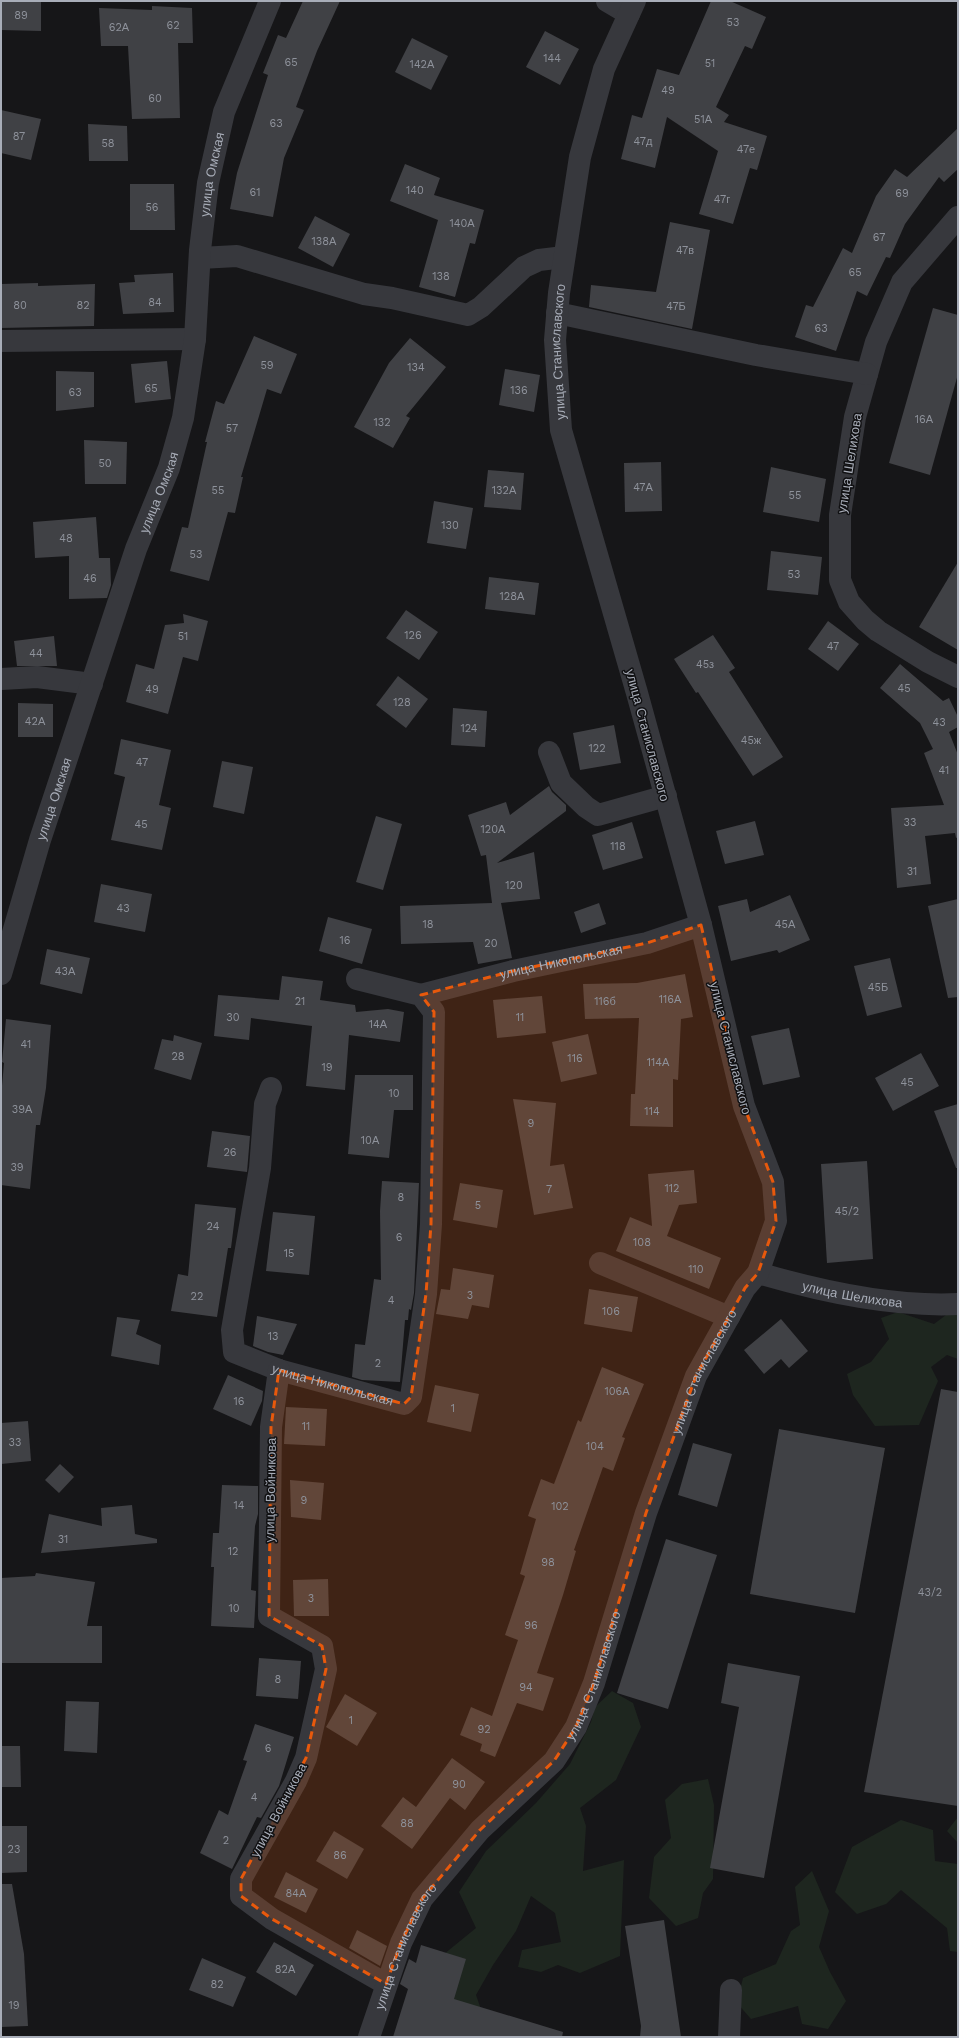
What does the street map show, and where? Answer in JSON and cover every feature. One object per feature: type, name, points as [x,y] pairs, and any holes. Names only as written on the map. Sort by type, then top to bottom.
[{"type":"street","name":"улица Омская","points":[[1,974],[40,840],[136,549],[169,468],[183,418],[195,339],[200,258],[208,183],[224,112],[270,1]]},
{"type":"street","points":[[607,1],[632,8]]},
{"type":"street","name":"улица Станиславского","points":[[369,2037],[401,1943],[422,1899],[480,1830],[554,1761],[576,1727],[594,1684],[646,1513],[696,1376],[745,1288],[758,1273],[776,1221],[773,1182],[744,1106],[701,925],[562,430],[555,340],[564,257],[580,157],[604,68],[632,8]]},
{"type":"street","name":"улица Шелихова","points":[[958,217],[902,282],[876,342],[855,417],[840,515],[840,580],[849,602],[874,627],[928,662],[958,677]]},
{"type":"street","points":[[200,258],[238,256],[364,294],[392,298],[468,315],[481,307],[524,267],[539,260],[564,257]]},
{"type":"street","points":[[557,313],[756,355],[867,374]]},
{"type":"street","points":[[1,341],[195,339]]},
{"type":"street","points":[[1,679],[37,677],[92,684]]},
{"type":"street","points":[[549,752],[561,783],[586,807],[598,815],[666,796]]},
{"type":"street","name":"улица Никопольская","points":[[357,979],[421,995],[513,971],[647,943],[701,925]]},
{"type":"street","name":"улица Никопольская","points":[[271,1088],[265,1104],[260,1168],[232,1330],[234,1352],[279,1370],[404,1404],[411,1397],[426,1294],[431,1217],[434,1012],[421,995]]},
{"type":"street","points":[[600,1263],[730,1317]]},
{"type":"street","name":"улица Шелихова","points":[[758,1273],[794,1284],[884,1300],[953,1304]]},
{"type":"street","name":"улица Войникова","points":[[279,1370],[271,1427],[269,1616],[322,1646],[326,1669],[306,1758],[296,1781],[241,1879],[241,1896],[272,1919],[386,1984]]},
{"type":"street","points":[[729,2037],[731,1990]]},
{"type":"highlighted area","points":[[701,925],[744,1106],[773,1182],[776,1221],[758,1273],[745,1288],[696,1376],[646,1513],[594,1683],[576,1727],[554,1761],[480,1830],[422,1899],[401,1943],[386,1984],[272,1919],[241,1896],[241,1879],[306,1758],[326,1669],[322,1646],[269,1616],[271,1427],[279,1370],[404,1404],[411,1397],[426,1294],[431,1224],[434,1012],[421,995],[513,971],[647,943]]},
{"type":"shaded area","points":[[958,1306],[958,1359],[947,1355],[931,1367],[938,1381],[919,1425],[875,1426],[853,1395],[847,1374],[871,1362],[889,1339],[881,1318],[898,1312],[934,1324]]},
{"type":"shaded area","points":[[612,1691],[633,1703],[641,1727],[616,1780],[580,1808],[586,1826],[583,1871],[624,1860],[620,1956],[580,1973],[558,1965],[541,1972],[518,1967],[522,1950],[561,1942],[555,1913],[531,1896],[516,1931],[493,1965],[476,1995],[482,2012],[434,2037],[438,1959],[476,1928],[459,1892],[486,1851],[536,1803],[570,1764],[591,1722],[595,1707]]},
{"type":"shaded area","points":[[708,1779],[714,1805],[713,1879],[703,1893],[698,1918],[676,1926],[649,1898],[654,1857],[671,1838],[665,1800],[682,1784]]},
{"type":"shaded area","points":[[958,1817],[958,1843],[947,1831]]},
{"type":"shaded area","points":[[901,1820],[933,1830],[935,1861],[958,1864],[958,1952],[950,1951],[947,1928],[901,1890],[886,1904],[857,1914],[835,1892],[852,1847]]},
{"type":"shaded area","points":[[812,1871],[829,1911],[819,1947],[830,1972],[846,2001],[828,2029],[802,2024],[798,2006],[751,2019],[737,2003],[743,1978],[776,1964],[791,1931],[800,1925],[795,1887]]},
{"type":"building","points":[[1,1],[41,1],[41,31],[1,30]]},
{"type":"building","points":[[303,1],[340,1],[317,51],[296,107],[304,110],[284,158],[273,217],[230,209],[237,173],[268,75],[263,73],[278,35],[286,38]]},
{"type":"building","points":[[711,1],[730,1],[766,17],[752,49],[745,46],[716,107],[729,115],[724,122],[767,136],[757,170],[750,168],[733,224],[699,214],[718,151],[667,117],[655,168],[621,159],[632,115],[642,118],[657,69],[679,75]]},
{"type":"building","points":[[152,6],[192,8],[193,43],[178,43],[180,118],[132,119],[128,46],[101,46],[99,8],[152,10]]},
{"type":"building","points":[[545,31],[579,49],[560,85],[526,67]]},
{"type":"building","points":[[412,38],[448,56],[431,90],[395,72]]},
{"type":"building","points":[[1,110],[41,119],[31,160],[1,153]]},
{"type":"building","points":[[88,124],[127,126],[128,161],[89,161]]},
{"type":"building","points":[[958,128],[958,169],[944,182],[939,177],[905,224],[890,258],[886,257],[867,296],[857,291],[836,351],[795,337],[806,305],[813,307],[843,248],[852,253],[876,196],[895,169],[907,177]]},
{"type":"building","points":[[405,164],[440,178],[434,195],[484,210],[475,244],[470,243],[455,297],[419,287],[438,220],[390,201]]},
{"type":"building","points":[[130,184],[174,184],[175,230],[130,230]]},
{"type":"building","points":[[315,216],[350,234],[333,267],[298,248]]},
{"type":"building","points":[[670,222],[710,230],[692,329],[589,307],[591,285],[656,292]]},
{"type":"building","points":[[173,273],[174,312],[123,314],[119,283],[135,282],[134,275]]},
{"type":"building","points":[[38,283],[38,286],[95,284],[94,326],[1,328],[1,284]]},
{"type":"building","points":[[933,308],[958,315],[958,374],[930,475],[889,463]]},
{"type":"building","points":[[254,336],[297,354],[281,394],[267,389],[241,477],[243,477],[235,513],[228,512],[209,581],[170,571],[182,527],[188,528],[207,442],[205,442],[216,401],[224,404]]},
{"type":"building","points":[[410,338],[446,367],[406,416],[410,418],[393,448],[354,427],[389,363]]},
{"type":"building","points":[[167,361],[171,399],[135,403],[131,364]]},
{"type":"building","points":[[505,369],[540,375],[534,412],[499,405]]},
{"type":"building","points":[[56,371],[94,372],[94,407],[56,411]]},
{"type":"building","points":[[84,440],[127,442],[126,484],[85,484]]},
{"type":"building","points":[[661,462],[662,511],[625,512],[624,463]]},
{"type":"building","points":[[771,467],[826,479],[819,522],[763,512]]},
{"type":"building","points":[[488,470],[524,473],[521,510],[484,507]]},
{"type":"building","points":[[434,501],[473,508],[466,549],[427,543]]},
{"type":"building","points":[[96,517],[99,558],[110,558],[111,585],[107,598],[69,599],[69,556],[35,558],[33,522]]},
{"type":"building","points":[[771,551],[822,557],[818,595],[767,590]]},
{"type":"building","points":[[958,562],[958,650],[919,627]]},
{"type":"building","points":[[489,577],[539,583],[535,615],[485,609]]},
{"type":"building","points":[[406,610],[438,632],[419,660],[386,638]]},
{"type":"building","points":[[183,614],[208,621],[198,661],[183,657],[168,714],[126,702],[136,664],[154,669],[165,625],[184,623]]},
{"type":"building","points":[[828,621],[859,644],[838,671],[808,649]]},
{"type":"building","points":[[713,635],[735,668],[729,672],[783,757],[753,776],[698,692],[696,693],[674,659]]},
{"type":"building","points":[[54,636],[57,666],[17,666],[14,641]]},
{"type":"building","points":[[900,664],[943,701],[949,698],[958,717],[958,727],[949,732],[958,755],[958,837],[956,838],[955,833],[925,836],[931,884],[897,888],[891,808],[944,805],[924,753],[933,749],[920,723],[880,688]]},
{"type":"building","points":[[398,676],[428,699],[406,728],[376,705]]},
{"type":"building","points":[[18,703],[53,704],[53,737],[18,737]]},
{"type":"building","points":[[453,708],[487,711],[485,747],[451,745]]},
{"type":"building","points":[[614,725],[621,763],[580,770],[573,733]]},
{"type":"building","points":[[121,739],[171,750],[159,805],[171,808],[162,850],[111,840],[125,777],[114,774]]},
{"type":"building","points":[[222,761],[253,767],[244,814],[213,807]]},
{"type":"building","points":[[549,786],[552,792],[566,805],[566,811],[497,863],[534,852],[540,899],[501,903],[512,958],[478,964],[473,942],[401,944],[400,906],[492,903],[486,855],[481,856],[468,815],[506,802],[510,815]]},
{"type":"building","points":[[376,816],[402,824],[383,890],[356,882]]},
{"type":"building","points":[[755,821],[764,855],[725,864],[716,831]]},
{"type":"building","points":[[632,822],[643,858],[603,870],[592,835]]},
{"type":"building","points":[[101,884],[152,894],[145,932],[94,922]]},
{"type":"building","points":[[790,895],[810,940],[779,953],[777,950],[731,961],[718,906],[747,899],[750,912]]},
{"type":"building","points":[[958,899],[958,997],[948,998],[928,906]]},
{"type":"building","points":[[599,903],[606,924],[581,933],[574,912]]},
{"type":"building","points":[[328,917],[372,929],[362,964],[319,951]]},
{"type":"building","points":[[47,949],[90,958],[82,994],[40,984]]},
{"type":"building","points":[[890,958],[902,1007],[867,1016],[854,966]]},
{"type":"building","points":[[685,974],[693,1017],[681,1019],[678,1080],[673,1079],[673,1127],[630,1126],[631,1094],[635,1094],[639,1018],[585,1019],[583,984],[637,983]]},
{"type":"building","points":[[282,976],[323,981],[320,1000],[355,1005],[356,1012],[388,1009],[404,1012],[400,1042],[349,1035],[345,1090],[306,1086],[312,1026],[251,1018],[249,1040],[214,1036],[218,995],[279,1000]]},
{"type":"building","points":[[542,996],[546,1033],[497,1038],[493,1000]]},
{"type":"building","points":[[6,1019],[51,1025],[46,1088],[40,1125],[36,1125],[30,1189],[1,1185],[1,1097],[4,1063],[2,1062]]},
{"type":"building","points":[[789,1028],[800,1077],[763,1085],[751,1036]]},
{"type":"building","points":[[588,1034],[597,1074],[561,1082],[552,1042]]},
{"type":"building","points":[[174,1035],[202,1043],[191,1080],[154,1069],[162,1039],[173,1041]]},
{"type":"building","points":[[921,1053],[939,1086],[893,1111],[875,1078]]},
{"type":"building","points":[[355,1075],[413,1075],[413,1110],[394,1110],[389,1158],[348,1154]]},
{"type":"building","points":[[513,1099],[556,1103],[550,1166],[564,1164],[573,1208],[534,1215]]},
{"type":"building","points":[[958,1104],[958,1168],[956,1168],[934,1111]]},
{"type":"building","points":[[212,1131],[250,1136],[247,1172],[207,1167]]},
{"type":"building","points":[[867,1161],[873,1259],[827,1263],[821,1164]]},
{"type":"building","points":[[694,1170],[697,1203],[679,1205],[667,1236],[721,1258],[709,1289],[616,1251],[630,1217],[652,1226],[648,1174]]},
{"type":"building","points":[[382,1181],[419,1183],[414,1293],[411,1310],[409,1309],[408,1320],[405,1320],[400,1382],[362,1380],[352,1377],[355,1344],[365,1345],[374,1279],[381,1280],[380,1211]]},
{"type":"building","points":[[460,1183],[503,1190],[497,1228],[453,1220]]},
{"type":"building","points":[[195,1204],[236,1208],[231,1248],[228,1248],[217,1317],[171,1311],[178,1274],[188,1276]]},
{"type":"building","points":[[273,1212],[315,1216],[309,1275],[266,1271]]},
{"type":"building","points":[[453,1268],[494,1275],[489,1308],[472,1305],[468,1319],[436,1314],[441,1289],[450,1290]]},
{"type":"building","points":[[589,1289],[638,1297],[632,1332],[584,1324]]},
{"type":"building","points":[[257,1316],[297,1324],[283,1355],[268,1352],[253,1346]]},
{"type":"building","points":[[117,1317],[140,1320],[136,1334],[161,1345],[159,1365],[111,1356]]},
{"type":"building","points":[[781,1319],[808,1351],[789,1368],[781,1359],[764,1374],[744,1350]]},
{"type":"building","points":[[602,1367],[644,1384],[622,1437],[625,1438],[613,1471],[603,1467],[574,1550],[576,1551],[563,1595],[537,1673],[554,1678],[543,1711],[517,1703],[495,1757],[480,1751],[482,1744],[460,1735],[471,1707],[492,1716],[518,1640],[505,1635],[525,1576],[520,1574],[536,1519],[528,1516],[541,1479],[554,1484],[578,1420],[581,1422]]},
{"type":"building","points":[[228,1375],[263,1391],[262,1401],[251,1426],[213,1409]]},
{"type":"building","points":[[435,1385],[479,1394],[471,1432],[427,1422]]},
{"type":"building","points":[[941,1389],[958,1392],[958,1806],[864,1792]]},
{"type":"building","points":[[286,1407],[327,1409],[325,1446],[284,1444]]},
{"type":"building","points":[[28,1421],[31,1461],[1,1464],[1,1423]]},
{"type":"building","points":[[779,1429],[885,1448],[855,1613],[750,1594]]},
{"type":"building","points":[[693,1443],[732,1454],[717,1507],[678,1495]]},
{"type":"building","points":[[60,1464],[74,1477],[59,1493],[45,1480]]},
{"type":"building","points":[[290,1480],[324,1483],[321,1520],[291,1517]]},
{"type":"building","points":[[222,1485],[258,1486],[258,1514],[255,1526],[251,1590],[256,1591],[254,1628],[211,1626],[214,1567],[211,1567],[213,1533],[219,1533]]},
{"type":"building","points":[[132,1505],[135,1534],[157,1539],[157,1543],[41,1553],[49,1514],[102,1526],[101,1508]]},
{"type":"building","points":[[666,1539],[717,1555],[668,1709],[617,1693]]},
{"type":"building","points":[[36,1573],[95,1582],[87,1626],[102,1626],[102,1663],[1,1663],[1,1578],[35,1576]]},
{"type":"building","points":[[328,1579],[329,1616],[294,1616],[293,1580]]},
{"type":"building","points":[[259,1658],[301,1661],[298,1699],[256,1696]]},
{"type":"building","points":[[728,1663],[800,1676],[764,1878],[710,1868],[739,1707],[721,1703]]},
{"type":"building","points":[[345,1694],[377,1713],[357,1746],[326,1727]]},
{"type":"building","points":[[66,1701],[99,1702],[97,1753],[64,1751]]},
{"type":"building","points":[[255,1724],[294,1737],[279,1786],[261,1818],[257,1817],[232,1869],[200,1853],[219,1810],[228,1815],[247,1761],[243,1760]]},
{"type":"building","points":[[1,1746],[20,1746],[21,1787],[1,1787]]},
{"type":"building","points":[[452,1758],[485,1782],[465,1810],[450,1798],[412,1849],[381,1826],[403,1797],[416,1807]]},
{"type":"building","points":[[1,1826],[27,1826],[27,1872],[1,1873]]},
{"type":"building","points":[[334,1831],[364,1849],[347,1879],[316,1861]]},
{"type":"building","points":[[286,1872],[318,1889],[306,1913],[274,1897]]},
{"type":"building","points":[[1,1884],[12,1884],[24,1954],[28,2026],[1,2027]]},
{"type":"building","points":[[664,1920],[681,2037],[640,2037],[641,2026],[625,1926]]},
{"type":"building","points":[[357,1930],[387,1946],[380,1966],[349,1948]]},
{"type":"building","points":[[274,1942],[314,1965],[296,1996],[256,1972]]},
{"type":"building","points":[[421,1945],[466,1959],[454,1999],[563,2032],[562,2037],[393,2037],[408,1989],[400,1984],[409,1959],[416,1963]]},
{"type":"building","points":[[202,1958],[246,1977],[233,2007],[189,1990]]}]
